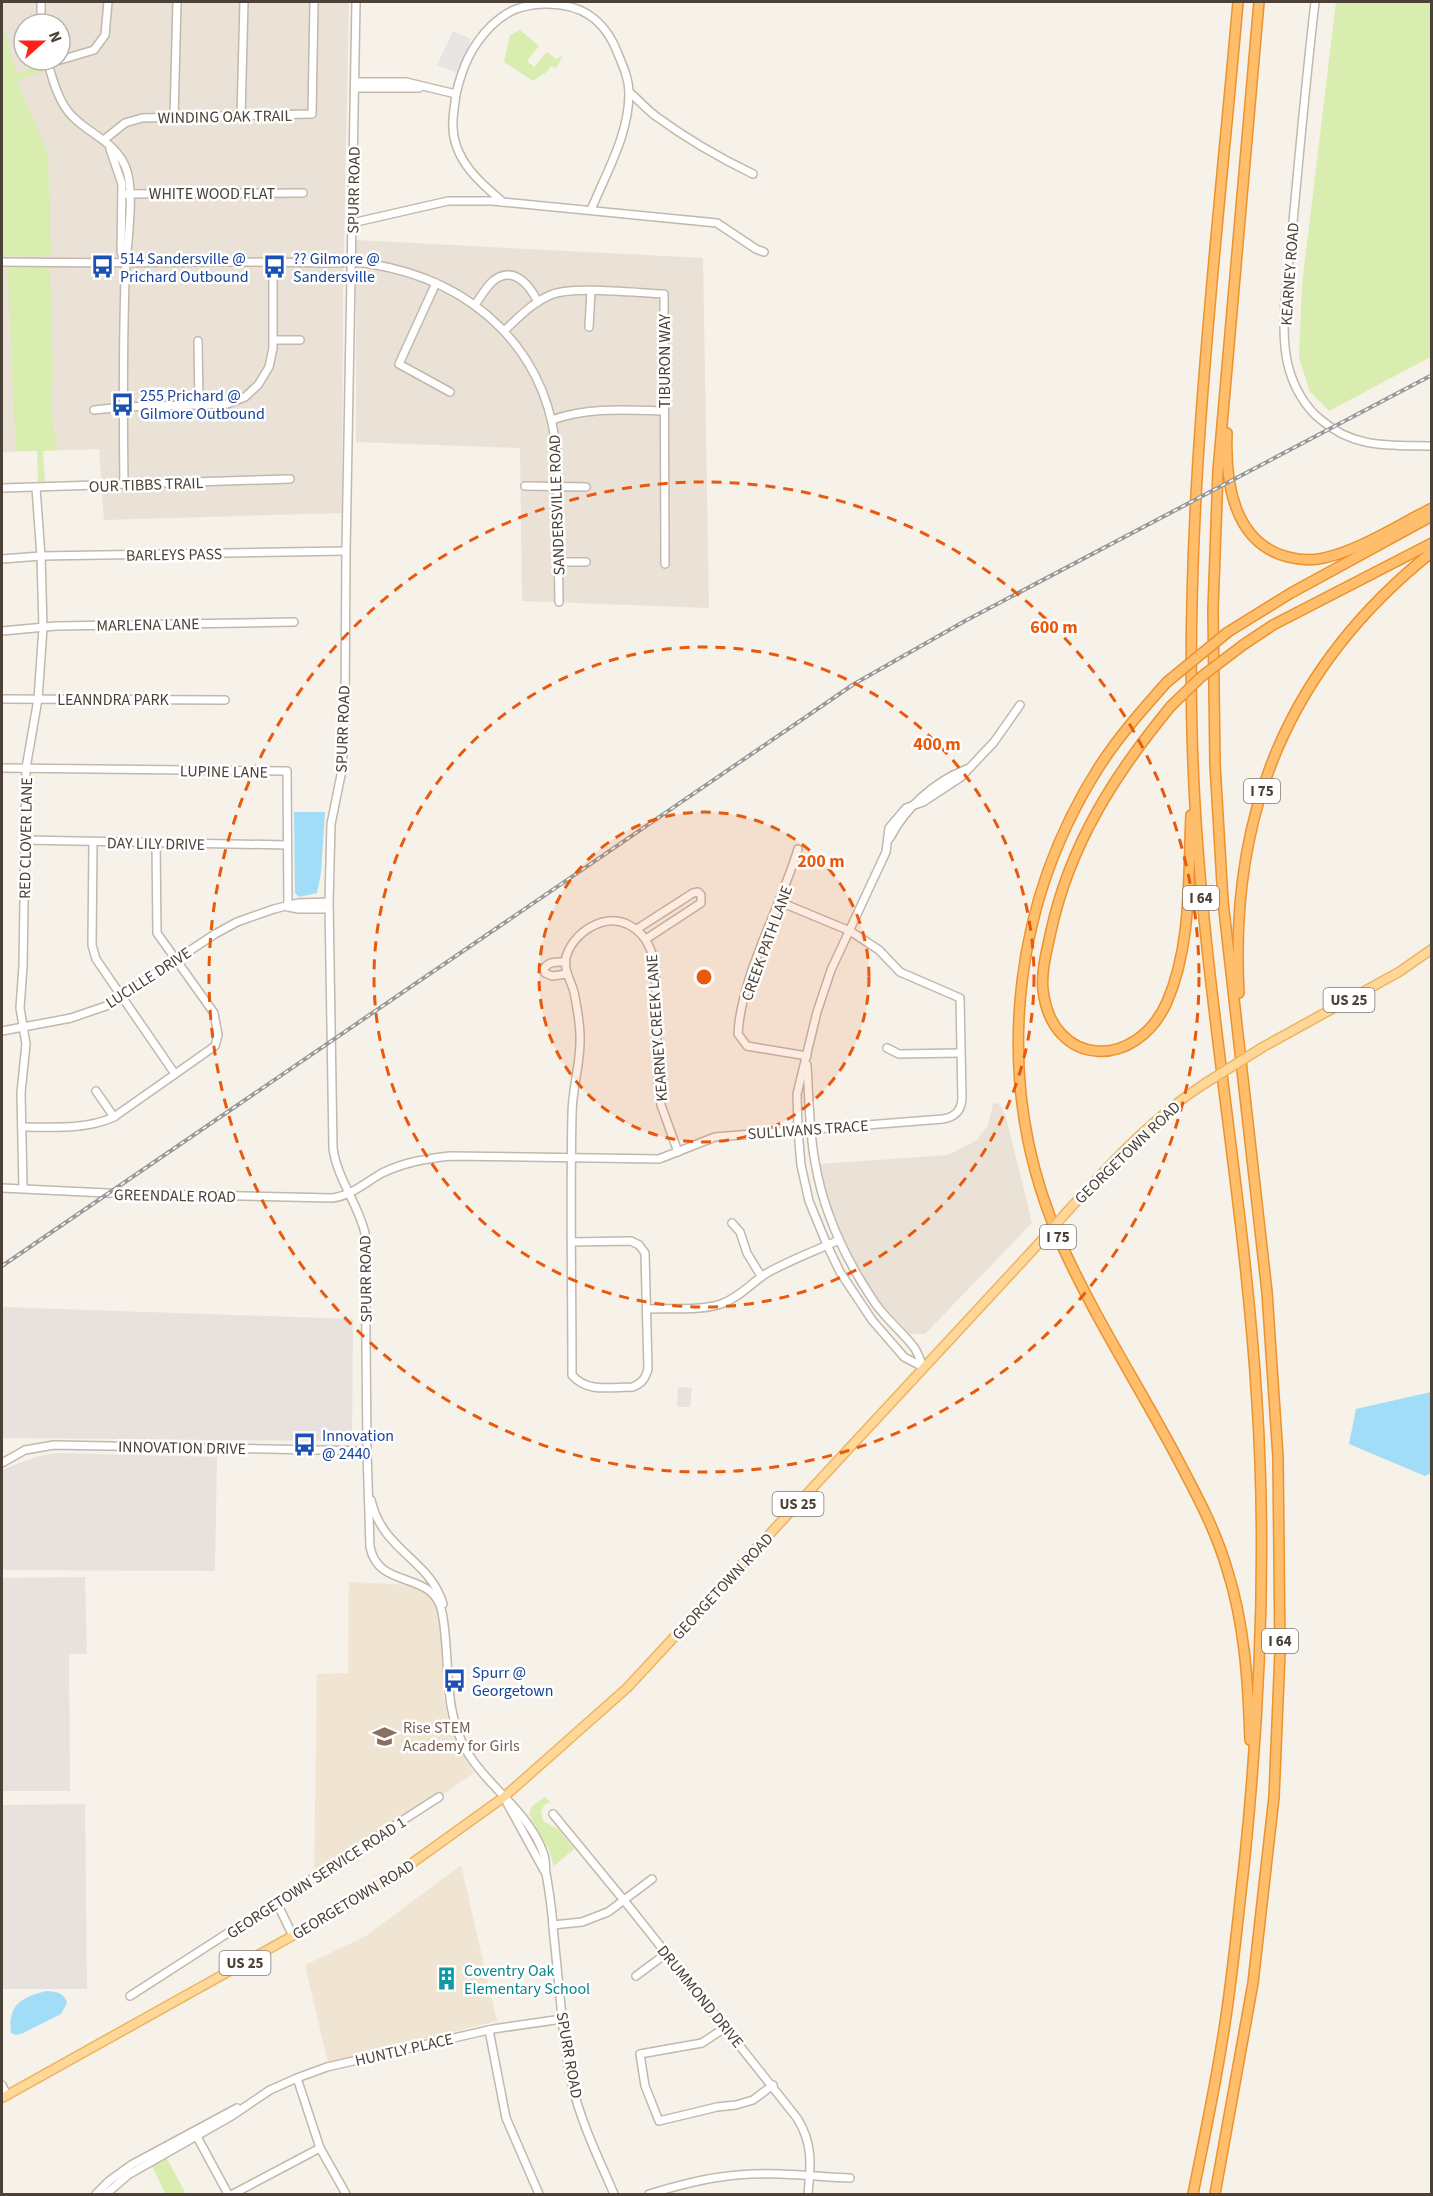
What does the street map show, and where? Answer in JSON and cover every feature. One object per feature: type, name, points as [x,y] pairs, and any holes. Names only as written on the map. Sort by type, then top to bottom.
[{"type":"highway","name":"I 64","points":[[1193,2194],[1223,2038],[1233,1965],[1251,1793],[1262,1606],[1262,1522],[1257,1404],[1248,1289],[1204,924],[1193,764],[1191,631],[1197,469],[1238,2]]},
{"type":"highway","name":"I 64","points":[[1215,2194],[1253,1983],[1274,1797],[1280,1652],[1278,1457],[1267,1292],[1224,912],[1218,834],[1213,610],[1218,471],[1259,2]]},
{"type":"highway","points":[[1239,238],[1227,443],[1231,492],[1243,525],[1254,537],[1278,555],[1312,560],[1325,558],[1355,547],[1431,508]]},
{"type":"highway","name":"I 75","points":[[1251,1793],[1246,1663],[1235,1597],[1227,1568],[1195,1490],[1093,1308],[1060,1241],[1035,1170],[1026,1130],[1019,1077],[1020,984],[1034,912],[1045,879],[1074,810],[1099,768],[1127,728],[1167,682],[1228,632],[1291,593],[1431,516]]},
{"type":"highway","points":[[1193,764],[1185,931],[1181,959],[1166,1004],[1144,1035],[1128,1047],[1109,1052],[1090,1050],[1073,1044],[1059,1032],[1047,1013],[1043,987],[1046,954],[1059,900],[1080,846],[1125,764],[1171,706],[1201,677],[1243,645],[1273,625],[1431,543]]},
{"type":"highway","name":"I 75","points":[[1244,1085],[1237,942],[1241,881],[1257,806],[1275,752],[1322,666],[1351,628],[1431,552]]},
{"type":"main road","name":"GEORGETOWN ROAD","points":[[4,2097],[293,1936],[401,1871],[504,1797],[627,1688],[1108,1167],[1157,1118],[1175,1103],[1263,1047],[1389,977],[1431,949]]},
{"type":"street","points":[[72,56],[94,50],[105,35],[108,2]]},
{"type":"street","points":[[174,117],[177,2]]},
{"type":"street","points":[[241,116],[244,2]]},
{"type":"street","name":"WINDING OAK TRAIL","points":[[105,139],[125,123],[142,118],[312,114],[314,2]]},
{"type":"street","name":"SPURR ROAD","points":[[356,2],[344,747],[341,778],[331,825],[329,905],[333,1148],[335,1162],[360,1216],[365,1233],[367,1485],[371,1554],[378,1565],[390,1575],[418,1584],[433,1595],[439,1603],[445,1634]]},
{"type":"street","name":"KEARNEY ROAD","points":[[1315,2],[1299,140],[1287,287],[1286,344],[1289,369],[1299,394],[1308,407],[1338,433],[1366,444],[1431,446]]},
{"type":"street","points":[[503,203],[481,183],[461,155],[453,130],[461,70],[474,46],[491,27],[524,3],[582,5],[612,40],[628,81],[629,92],[628,109],[620,143],[591,210]]},
{"type":"street","points":[[51,72],[62,102],[71,116],[87,129],[105,139],[117,152],[128,174],[125,194],[129,247],[126,263],[124,484]]},
{"type":"street","points":[[355,85],[405,82],[456,94]]},
{"type":"street","points":[[629,92],[655,116],[688,138],[753,174]]},
{"type":"street","name":"WHITE WOOD FLAT","points":[[125,194],[303,193]]},
{"type":"street","points":[[352,223],[466,199],[717,223],[764,252]]},
{"type":"street","name":"SANDERSVILLE ROAD","points":[[2,262],[369,264],[423,277],[459,294],[505,330],[517,345],[538,382],[552,420],[558,486],[559,602]]},
{"type":"street","points":[[94,410],[227,404],[245,397],[258,385],[268,367],[274,340],[273,262]]},
{"type":"street","points":[[475,305],[492,282],[505,275],[520,278],[530,287],[538,302]]},
{"type":"street","points":[[436,283],[399,364],[450,392]]},
{"type":"street","points":[[589,327],[591,291]]},
{"type":"street","name":"TIBURON WAY","points":[[505,330],[538,302],[554,294],[591,291],[664,294],[664,564]]},
{"type":"street","points":[[274,340],[300,340]]},
{"type":"street","points":[[198,341],[199,406]]},
{"type":"street","points":[[552,420],[571,413],[600,410],[664,411]]},
{"type":"street","name":"OUR TIBBS TRAIL","points":[[2,488],[290,479]]},
{"type":"street","points":[[525,486],[586,487]]},
{"type":"street","name":"RED CLOVER LANE","points":[[23,1188],[21,1093],[26,1044],[20,1008],[23,966],[26,768],[38,699],[43,628],[36,488]]},
{"type":"street","name":"BARLEYS PASS","points":[[2,559],[41,556],[346,551]]},
{"type":"street","points":[[559,562],[586,562]]},
{"type":"street","name":"MARLENA LANE","points":[[2,631],[56,626],[294,622]]},
{"type":"street","name":"LEANNDRA PARK","points":[[2,699],[225,700]]},
{"type":"street","points":[[923,1367],[904,1357],[865,1310],[840,1272],[827,1245],[809,1201],[801,1165],[797,1094],[817,1012],[831,970],[899,822],[913,805],[923,802],[961,777],[994,742],[1020,705]]},
{"type":"street","points":[[2,768],[26,768]]},
{"type":"street","name":"LUPINE LANE","points":[[26,768],[287,771],[288,907]]},
{"type":"street","name":"DAY LILY DRIVE","points":[[25,840],[287,845]]},
{"type":"street","points":[[93,842],[92,945],[96,959],[175,1074]]},
{"type":"street","points":[[22,1127],[87,1126],[114,1117],[215,1046],[218,1035],[214,1013],[157,933],[156,843]]},
{"type":"street","name":"CREEK PATH LANE","points":[[798,849],[780,902],[756,960],[741,1014],[738,1034],[747,1046],[807,1056]]},
{"type":"street","points":[[572,1242],[631,1241],[643,1248],[648,1370],[640,1384],[633,1387],[586,1387],[572,1375],[572,1242],[572,1159],[572,1097],[580,1040],[579,1018],[566,962],[572,943],[584,931],[600,922],[621,921],[637,928],[693,893],[701,895],[701,903],[646,939]]},
{"type":"street","name":"SULLIVANS TRACE","points":[[348,1194],[396,1166],[426,1158],[450,1156],[659,1159],[716,1137],[951,1118],[961,1107],[960,998],[900,972],[879,950],[849,931],[780,902]]},
{"type":"street","name":"LUCILLE DRIVE","points":[[2,1030],[88,1013],[106,1006],[237,922],[274,909],[329,905]]},
{"type":"street","name":"KEARNEY CREEK LANE","points":[[637,928],[646,939],[655,963],[658,1087],[661,1105],[678,1152]]},
{"type":"street","points":[[566,962],[552,962],[546,964],[544,969],[545,973],[552,976],[567,974]]},
{"type":"street","points":[[887,1048],[899,1054],[960,1053]]},
{"type":"street","points":[[807,1056],[810,1129],[815,1162],[823,1196],[839,1240],[874,1303],[915,1348],[923,1367]]},
{"type":"street","points":[[96,1091],[114,1117]]},
{"type":"street","name":"GREENDALE ROAD","points":[[2,1188],[213,1196],[332,1198],[348,1194]]},
{"type":"street","points":[[732,1223],[740,1232],[747,1253],[761,1276]]},
{"type":"street","points":[[647,1308],[720,1305],[743,1292],[761,1276],[839,1240]]},
{"type":"street","points":[[865,1310],[874,1303]]},
{"type":"street","name":"INNOVATION DRIVE","points":[[2,1463],[25,1450],[54,1445],[367,1451]]},
{"type":"street","name":"SPURR ROAD","points":[[367,1485],[375,1516],[381,1528],[399,1550],[430,1577],[440,1592],[445,1610],[445,1634],[455,1727],[466,1751],[504,1797],[546,1874],[551,1898],[562,2019],[572,2084],[588,2136],[614,2194]]},
{"type":"street","name":"GEORGETOWN SERVICE ROAD 1","points":[[130,1996],[440,1797]]},
{"type":"street","name":"DRUMMOND DRIVE","points":[[553,1814],[773,2085],[806,2133],[810,2150],[808,2194]]},
{"type":"street","points":[[553,1925],[588,1920],[608,1912],[652,1879]]},
{"type":"street","points":[[277,1903],[293,1936]]},
{"type":"street","points":[[636,1976],[667,1953]]},
{"type":"street","name":"HUNTLY PLACE","points":[[96,2194],[119,2173],[297,2078],[327,2067],[489,2030],[562,2019]]},
{"type":"street","points":[[726,2027],[702,2043],[640,2054],[645,2086],[659,2121],[753,2100],[773,2085]]},
{"type":"street","points":[[489,2030],[506,2118],[539,2194]]},
{"type":"street","points":[[297,2078],[320,2148],[345,2194]]},
{"type":"street","points":[[2,2085],[4,2097]]},
{"type":"street","points":[[195,2133],[228,2194]]},
{"type":"street","name":"HUNTLY PLACE","points":[[106,2194],[128,2175],[195,2133]]},
{"type":"street","points":[[233,2194],[320,2148]]},
{"type":"street","points":[[649,2194],[723,2176],[760,2174],[850,2178]]},
{"type":"shaded area","points":[[2,2],[349,2],[343,300],[342,513],[104,520],[99,449],[2,452]]},
{"type":"shaded area","points":[[453,31],[471,39],[458,73],[437,65]]},
{"type":"shaded area","points":[[356,240],[703,258],[709,608],[522,601],[520,448],[356,442]]},
{"type":"shaded area","points":[[999,1103],[1006,1117],[1032,1223],[925,1334],[910,1334],[872,1293],[845,1244],[830,1207],[820,1164],[948,1155],[977,1140],[988,1125],[993,1104]]},
{"type":"shaded area","points":[[2,1307],[353,1319],[352,1441],[2,1438]]},
{"type":"shaded area","points":[[678,1387],[692,1388],[690,1407],[677,1407]]},
{"type":"shaded area","points":[[56,1453],[217,1457],[215,1571],[2,1570],[2,1470],[35,1457]]},
{"type":"shaded area","points":[[85,1577],[87,1654],[69,1654],[70,1791],[2,1791],[2,1578]]},
{"type":"shaded area","name":"Rise STEM Academy for Girls","points":[[349,1582],[411,1585],[432,1598],[442,1620],[443,1694],[449,1723],[459,1749],[474,1773],[314,1883],[317,1674],[348,1673]]},
{"type":"shaded area","points":[[85,1804],[87,1989],[2,1989],[2,1805]]},
{"type":"shaded area","points":[[461,1865],[497,2021],[328,2063],[305,1965],[366,1936]]},
{"type":"green space","points":[[1336,2],[1431,2],[1432,356],[1329,411],[1310,392],[1299,358],[1302,285]]},
{"type":"green space","points":[[2,22],[12,58],[12,72],[40,72],[17,81],[48,154],[51,256],[2,256]]},
{"type":"green space","points":[[520,30],[539,46],[527,61],[534,67],[547,52],[556,59],[563,56],[556,68],[551,66],[548,71],[533,81],[504,62],[510,35]]},
{"type":"green space","points":[[7,266],[50,267],[53,370],[51,409],[58,450],[43,451],[45,483],[38,483],[37,451],[16,451]]},
{"type":"green space","points":[[545,1797],[550,1802],[544,1805],[541,1812],[543,1821],[558,1829],[574,1849],[554,1866],[549,1850],[529,1814],[532,1806]]},
{"type":"green space","points":[[166,2157],[186,2194],[163,2194],[165,2193],[152,2166]]},
{"type":"water","points":[[294,812],[325,812],[321,873],[317,893],[299,897],[295,893]]},
{"type":"water","points":[[1431,1392],[1431,1473],[1425,1476],[1349,1444],[1356,1409]]},
{"type":"water","points":[[46,1991],[56,1992],[64,1997],[67,2003],[61,2014],[23,2033],[16,2035],[11,2033],[12,2015],[18,2004],[30,1996]]},
{"type":"railway","points":[[2,1266],[854,684],[965,621],[1432,375]]},
{"type":"place","name":"514 Sandersville @ Prichard Outbound","points":[[102,267]]},
{"type":"place","name":"?? Gilmore @ Sandersville","points":[[275,267]]},
{"type":"place","name":"255 Prichard @ Gilmore Outbound","points":[[122,404]]},
{"type":"place","name":"Innovation @ 2440","points":[[304,1444]]},
{"type":"place","name":"Spurr @ Georgetown","points":[[454,1681]]},
{"type":"place","name":"Rise STEM Academy for Girls","points":[[385,1736]]},
{"type":"place","name":"Coventry Oak Elementary School","points":[[446,1979]]}]
